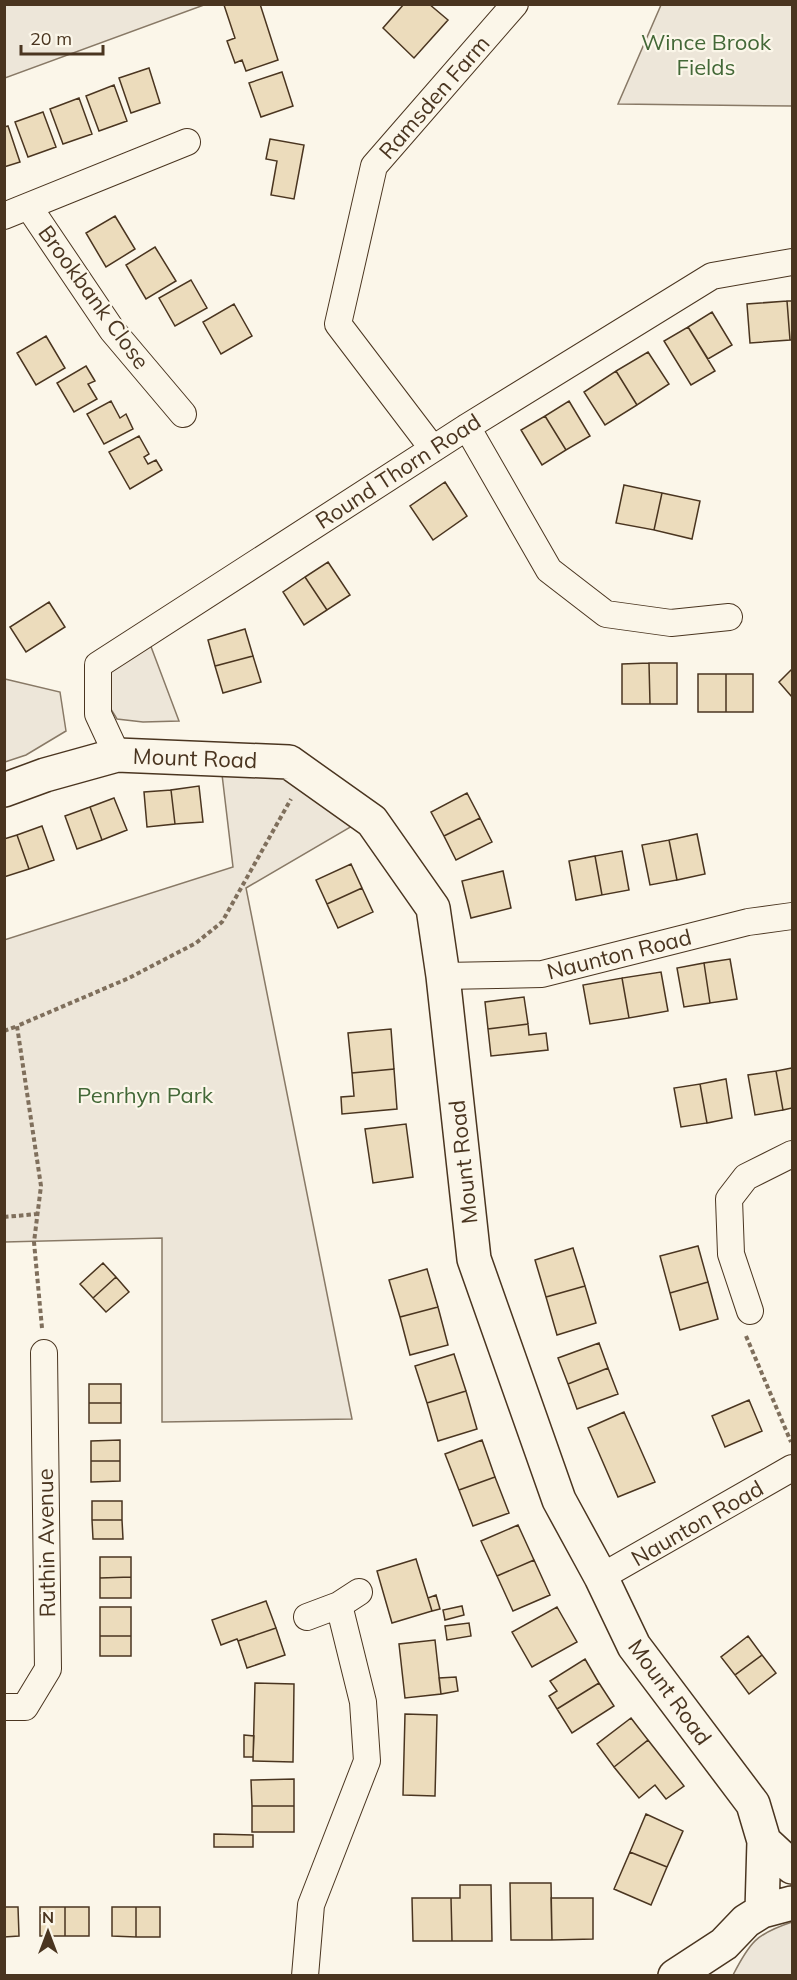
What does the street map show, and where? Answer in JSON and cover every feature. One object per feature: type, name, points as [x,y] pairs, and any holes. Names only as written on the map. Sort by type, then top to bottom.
[{"type":"street","name":"Ramsden Farm","points":[[433,449],[338,324],[374,166],[515,4]]},
{"type":"street","points":[[4,216],[187,142]]},
{"type":"street","name":"Brookbank Close","points":[[28,207],[112,330],[183,414]]},
{"type":"street","name":"Round Thorn Road","points":[[117,754],[98,714],[98,665],[466,427],[712,276],[792,262]]},
{"type":"street","points":[[466,427],[549,570],[606,614],[670,623],[729,617]]},
{"type":"street","name":"Mount Road","points":[[4,790],[45,775],[117,754],[289,762],[372,821],[434,908],[474,1259],[559,1500],[601,1577],[634,1646],[753,1804],[764,1841],[777,1907]]},
{"type":"street","name":"Naunton Road","points":[[443,976],[542,974],[748,922],[792,916]]},
{"type":"street","points":[[750,1311],[731,1254],[729,1199],[746,1178],[792,1154]]},
{"type":"street","name":"Ruthin Avenue","points":[[4,1707],[25,1707],[48,1669],[43,1353]]},
{"type":"street","name":"Naunton Road","points":[[601,1577],[792,1468]]},
{"type":"street","points":[[305,1976],[311,1905],[367,1761],[363,1702],[349,1599],[307,1617]]},
{"type":"street","points":[[764,1841],[792,1867]]},
{"type":"street","points":[[675,1976],[724,1944],[746,1921],[777,1907]]},
{"type":"street","points":[[712,1976],[724,1944]]},
{"type":"path","points":[[4,1031],[129,978],[196,943],[222,922],[306,773]]},
{"type":"path","points":[[21,1024],[17,1026],[41,1186],[34,1242],[43,1353]]},
{"type":"path","points":[[4,1217],[37,1214]]},
{"type":"path","points":[[750,1311],[752,1317],[741,1321],[792,1446]]},
{"type":"green space","points":[[5,4],[204,4],[204,5],[5,78]]},
{"type":"green space","name":"Wince Brook Fields","points":[[661,5],[792,5],[792,106],[618,104]]},
{"type":"green space","points":[[150,644],[179,721],[143,722],[117,719],[104,698],[111,672]]},
{"type":"green space","points":[[5,679],[60,692],[66,731],[26,755],[5,762]]},
{"type":"green space","name":"Penrhyn Park","points":[[221,766],[285,768],[354,825],[246,888],[352,1419],[162,1422],[162,1238],[5,1242],[4,940],[233,867]]},
{"type":"green space","points":[[792,1922],[792,1975],[733,1975],[744,1954],[755,1941],[762,1935]]},
{"type":"building","points":[[260,4],[278,60],[246,71],[242,60],[235,63],[227,41],[235,38],[224,5]]},
{"type":"building","points":[[404,4],[429,4],[448,20],[414,58],[383,28]]},
{"type":"building","points":[[149,68],[160,103],[131,113],[119,78]]},
{"type":"building","points":[[282,72],[293,106],[261,117],[249,83]]},
{"type":"building","points":[[114,85],[127,121],[99,131],[86,96]]},
{"type":"building","points":[[79,98],[92,134],[63,144],[50,109]]},
{"type":"building","points":[[43,112],[56,147],[28,157],[15,122]]},
{"type":"building","points":[[8,126],[20,162],[4,167],[4,127]]},
{"type":"building","points":[[270,139],[304,145],[294,199],[271,195],[277,161],[266,159]]},
{"type":"building","points":[[115,216],[135,249],[106,267],[86,233]]},
{"type":"building","points":[[155,247],[176,281],[146,299],[126,265]]},
{"type":"building","points":[[191,280],[207,308],[175,326],[159,298]]},
{"type":"building","points":[[787,301],[792,301],[792,340],[790,340]]},
{"type":"building","points":[[787,301],[790,340],[750,343],[747,304]]},
{"type":"building","points":[[234,304],[252,336],[221,354],[203,322]]},
{"type":"building","points":[[712,312],[732,345],[708,359],[688,327]]},
{"type":"building","points":[[688,327],[715,371],[691,385],[664,341]]},
{"type":"building","points":[[46,336],[65,368],[36,385],[17,353]]},
{"type":"building","points":[[648,352],[669,384],[637,405],[616,371]]},
{"type":"building","points":[[86,366],[95,381],[88,384],[97,399],[74,412],[57,383]]},
{"type":"building","points":[[616,371],[637,405],[605,425],[584,392]]},
{"type":"building","points":[[111,401],[120,418],[126,414],[133,429],[104,444],[87,414]]},
{"type":"building","points":[[569,401],[590,436],[566,450],[545,416]]},
{"type":"building","points":[[545,416],[566,450],[542,465],[521,430]]},
{"type":"building","points":[[139,436],[149,454],[144,457],[148,464],[156,460],[162,470],[130,489],[109,452]]},
{"type":"building","points":[[445,482],[467,516],[433,540],[410,506]]},
{"type":"building","points":[[624,485],[662,493],[654,530],[616,523]]},
{"type":"building","points":[[662,493],[700,501],[692,539],[654,530]]},
{"type":"building","points":[[328,562],[350,595],[327,610],[305,577]]},
{"type":"building","points":[[305,577],[327,610],[304,625],[283,592]]},
{"type":"building","points":[[49,602],[65,627],[26,652],[10,627]]},
{"type":"building","points":[[245,629],[253,656],[215,666],[208,640]]},
{"type":"building","points":[[253,656],[261,682],[223,693],[215,666]]},
{"type":"building","points":[[649,663],[677,663],[677,704],[650,704]]},
{"type":"building","points":[[649,663],[650,704],[622,704],[622,664]]},
{"type":"building","points":[[792,669],[792,697],[779,682]]},
{"type":"building","points":[[698,674],[726,674],[726,712],[698,712]]},
{"type":"building","points":[[726,674],[753,674],[753,712],[726,712]]},
{"type":"building","points":[[199,786],[203,822],[175,824],[171,790]]},
{"type":"building","points":[[171,790],[175,824],[147,827],[144,792]]},
{"type":"building","points":[[467,793],[480,818],[444,836],[431,812]]},
{"type":"building","points":[[114,798],[127,830],[102,840],[90,807]]},
{"type":"building","points":[[90,807],[102,840],[77,849],[65,816]]},
{"type":"building","points":[[480,818],[492,842],[456,860],[444,836]]},
{"type":"building","points":[[42,826],[54,860],[29,869],[17,835]]},
{"type":"building","points":[[697,834],[705,874],[677,880],[669,840]]},
{"type":"building","points":[[17,835],[29,869],[4,877],[4,839]]},
{"type":"building","points":[[669,840],[677,880],[650,885],[642,845]]},
{"type":"building","points":[[622,851],[629,890],[602,895],[595,856]]},
{"type":"building","points":[[595,856],[602,895],[576,900],[569,861]]},
{"type":"building","points":[[351,864],[362,888],[327,904],[316,880]]},
{"type":"building","points":[[503,871],[511,908],[471,918],[462,881]]},
{"type":"building","points":[[362,888],[373,912],[338,928],[327,904]]},
{"type":"building","points":[[730,959],[737,999],[710,1003],[704,963]]},
{"type":"building","points":[[704,963],[710,1003],[684,1007],[677,968]]},
{"type":"building","points":[[661,972],[668,1011],[629,1018],[622,978]]},
{"type":"building","points":[[622,978],[629,1018],[590,1024],[583,985]]},
{"type":"building","points":[[524,997],[528,1024],[488,1029],[485,1002]]},
{"type":"building","points":[[528,1024],[529,1035],[546,1033],[548,1050],[491,1056],[488,1029]]},
{"type":"building","points":[[391,1029],[394,1069],[352,1073],[348,1033]]},
{"type":"building","points":[[792,1068],[792,1108],[783,1110],[776,1071]]},
{"type":"building","points":[[394,1069],[397,1109],[342,1114],[341,1097],[354,1096],[352,1073]]},
{"type":"building","points":[[776,1071],[783,1110],[755,1115],[748,1075]]},
{"type":"building","points":[[726,1079],[732,1118],[707,1123],[700,1084]]},
{"type":"building","points":[[700,1084],[707,1123],[681,1127],[674,1088]]},
{"type":"building","points":[[406,1124],[413,1177],[373,1183],[365,1129]]},
{"type":"building","points":[[698,1246],[708,1282],[670,1293],[660,1256]]},
{"type":"building","points":[[573,1248],[585,1286],[546,1297],[535,1260]]},
{"type":"building","points":[[103,1263],[116,1277],[93,1298],[80,1284]]},
{"type":"building","points":[[427,1269],[438,1307],[400,1317],[389,1280]]},
{"type":"building","points":[[116,1277],[129,1292],[106,1312],[93,1298]]},
{"type":"building","points":[[708,1282],[718,1319],[680,1330],[670,1293]]},
{"type":"building","points":[[585,1286],[596,1323],[557,1335],[546,1297]]},
{"type":"building","points":[[438,1307],[448,1345],[410,1355],[400,1317]]},
{"type":"building","points":[[599,1343],[608,1368],[568,1384],[558,1358]]},
{"type":"building","points":[[454,1354],[466,1391],[427,1403],[415,1366]]},
{"type":"building","points":[[608,1368],[618,1394],[577,1409],[568,1384]]},
{"type":"building","points":[[89,1384],[121,1384],[121,1403],[89,1403]]},
{"type":"building","points":[[466,1391],[477,1429],[438,1441],[427,1403]]},
{"type":"building","points":[[749,1400],[762,1431],[725,1447],[712,1416]]},
{"type":"building","points":[[89,1403],[121,1403],[121,1423],[89,1423]]},
{"type":"building","points":[[624,1412],[655,1482],[618,1497],[588,1428]]},
{"type":"building","points":[[120,1440],[120,1461],[91,1461],[91,1441]]},
{"type":"building","points":[[482,1440],[495,1477],[459,1490],[445,1454]]},
{"type":"building","points":[[91,1461],[120,1461],[120,1481],[91,1482]]},
{"type":"building","points":[[495,1477],[509,1513],[473,1526],[459,1490]]},
{"type":"building","points":[[92,1501],[122,1501],[122,1520],[92,1520]]},
{"type":"building","points":[[92,1520],[122,1520],[123,1539],[93,1539]]},
{"type":"building","points":[[518,1525],[534,1560],[497,1576],[481,1541]]},
{"type":"building","points":[[100,1557],[131,1557],[131,1577],[100,1578]]},
{"type":"building","points":[[416,1559],[432,1611],[392,1623],[377,1571]]},
{"type":"building","points":[[534,1560],[550,1595],[513,1611],[497,1576]]},
{"type":"building","points":[[131,1577],[131,1598],[100,1598],[100,1578]]},
{"type":"building","points":[[436,1595],[440,1609],[432,1611],[428,1598]]},
{"type":"building","points":[[266,1601],[276,1628],[221,1645],[212,1620]]},
{"type":"building","points":[[462,1606],[464,1615],[445,1620],[443,1610]]},
{"type":"building","points":[[100,1607],[131,1607],[131,1636],[100,1636]]},
{"type":"building","points":[[557,1607],[577,1642],[532,1667],[512,1632]]},
{"type":"building","points":[[469,1623],[471,1636],[447,1640],[445,1626]]},
{"type":"building","points":[[276,1628],[285,1655],[247,1668],[238,1641]]},
{"type":"building","points":[[100,1636],[131,1636],[131,1656],[100,1656]]},
{"type":"building","points":[[748,1636],[762,1655],[735,1675],[721,1657]]},
{"type":"building","points":[[435,1640],[441,1694],[405,1698],[399,1644]]},
{"type":"building","points":[[762,1655],[776,1673],[749,1694],[735,1675]]},
{"type":"building","points":[[585,1659],[599,1683],[557,1709],[549,1696],[557,1691],[550,1681]]},
{"type":"building","points":[[456,1677],[458,1691],[441,1694],[439,1678]]},
{"type":"building","points":[[255,1683],[294,1684],[293,1762],[253,1761]]},
{"type":"building","points":[[599,1683],[614,1706],[572,1733],[557,1709]]},
{"type":"building","points":[[405,1714],[437,1715],[435,1796],[403,1795]]},
{"type":"building","points":[[631,1718],[648,1740],[614,1767],[597,1744]]},
{"type":"building","points":[[244,1735],[254,1736],[253,1757],[244,1757]]},
{"type":"building","points":[[648,1740],[684,1786],[666,1799],[655,1785],[639,1798],[614,1767]]},
{"type":"building","points":[[294,1779],[294,1806],[252,1806],[251,1780]]},
{"type":"building","points":[[252,1806],[294,1806],[294,1832],[252,1832]]},
{"type":"building","points":[[646,1814],[683,1831],[667,1867],[630,1852]]},
{"type":"building","points":[[214,1834],[253,1835],[253,1847],[214,1847]]},
{"type":"building","points":[[630,1852],[667,1867],[651,1905],[614,1889]]},
{"type":"building","points":[[510,1883],[551,1883],[552,1940],[511,1940]]},
{"type":"building","points":[[460,1885],[491,1885],[492,1941],[452,1941],[451,1898],[460,1898]]},
{"type":"building","points":[[412,1898],[451,1898],[452,1941],[413,1941]]},
{"type":"building","points":[[551,1898],[593,1898],[593,1939],[552,1940]]},
{"type":"building","points":[[4,1907],[18,1907],[19,1936],[4,1937]]},
{"type":"building","points":[[40,1907],[65,1907],[65,1936],[40,1936]]},
{"type":"building","points":[[65,1907],[89,1907],[89,1936],[65,1936]]},
{"type":"building","points":[[112,1907],[136,1907],[136,1937],[112,1936]]},
{"type":"building","points":[[136,1907],[160,1907],[160,1937],[136,1937]]}]
